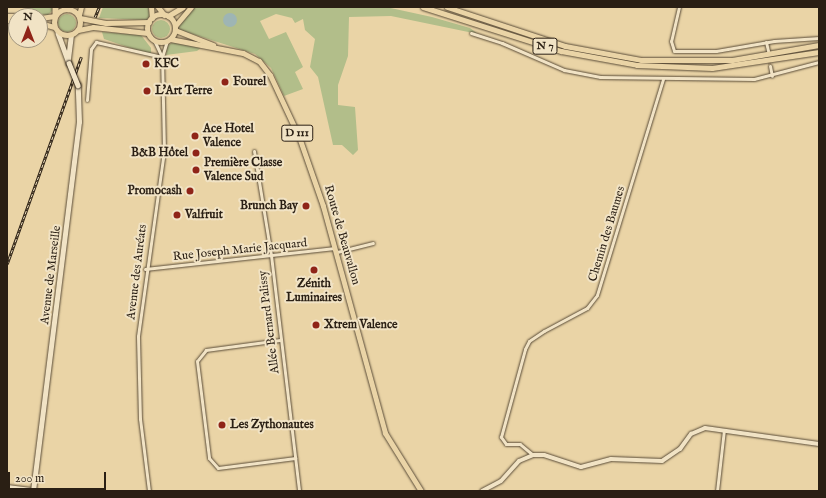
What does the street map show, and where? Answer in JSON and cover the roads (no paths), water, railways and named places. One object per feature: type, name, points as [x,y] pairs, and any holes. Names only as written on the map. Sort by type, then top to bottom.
[{"type":"highway","points":[[56,7],[56,15]]},
{"type":"main road","points":[[78,30],[81,7]]},
{"type":"main road","points":[[148,33],[151,20],[151,7]]},
{"type":"main road","points":[[158,7],[175,28]]},
{"type":"main road","points":[[48,16],[56,15],[68,8],[79,17],[106,23],[151,20],[166,16],[183,7]]},
{"type":"main road","points":[[48,25],[54,27],[58,33],[71,35],[78,30],[106,28],[148,33],[154,40],[168,40],[190,7]]},
{"type":"main road","name":"N 7","points":[[423,7],[561,51],[637,65],[719,67],[819,52]]},
{"type":"main road","name":"N 7","points":[[447,7],[565,46],[641,60],[732,60],[819,46]]},
{"type":"main road","points":[[54,27],[56,15]]},
{"type":"main road","name":"D 111","points":[[175,28],[222,48]]},
{"type":"main road","name":"Avenue de Marseille","points":[[33,490],[79,122],[78,85],[58,33]]},
{"type":"main road","name":"Avenue de Marseille","points":[[69,63],[71,35]]},
{"type":"main road","name":"D 111","points":[[168,40],[222,48]]},
{"type":"main road","name":"Route de Beauvallon","points":[[222,48],[250,56],[270,75],[308,160],[336,250],[382,422],[399,460],[421,491]]},
{"type":"main road","name":"Route de Beauvallon","points":[[399,460],[425,491]]},
{"type":"street","points":[[679,7],[671,41],[674,51],[716,51],[766,42],[819,38]]},
{"type":"street","points":[[471,33],[583,75],[663,79],[772,76],[819,62]]},
{"type":"street","name":"Avenue des Auréats","points":[[154,40],[162,57]]},
{"type":"street","name":"Avenue des Auréats","points":[[149,491],[141,439],[138,370],[145,268],[165,136],[162,57],[168,40]]},
{"type":"street","points":[[87,100],[91,49],[96,42],[162,57]]},
{"type":"street","points":[[766,42],[768,52]]},
{"type":"street","points":[[770,66],[772,76]]},
{"type":"street","name":"Chemin des Baumes","points":[[533,455],[520,444],[506,444],[501,437],[525,349],[539,334],[587,308],[597,295],[663,79]]},
{"type":"street","name":"Allée Bernard Palissy","points":[[254,151],[271,255],[299,491]]},
{"type":"street","name":"Rue Joseph Marie Jacquard","points":[[145,268],[336,250],[373,244]]},
{"type":"street","points":[[280,340],[206,350],[198,361],[207,435],[211,463],[218,468],[295,458]]},
{"type":"street","points":[[482,491],[501,481],[515,465],[533,455],[544,455],[581,467],[611,459],[662,461],[680,449],[695,431],[705,428],[819,444]]},
{"type":"street","points":[[717,491],[724,430]]},
{"type":"street","points":[[7,486],[33,490]]},
{"type":"water","points":[[227,13],[233,13],[237,17],[237,23],[233,27],[227,27],[223,23],[223,17]]},
{"type":"tunnel","points":[[768,52],[770,66]]},
{"type":"railway","points":[[95,17],[99,7]]},
{"type":"railway","points":[[7,264],[81,57]]},
{"type":"place","name":"KFC","points":[[146,64]]},
{"type":"place","name":"Fourel","points":[[225,82]]},
{"type":"place","name":"L'Art Terre","points":[[147,91]]},
{"type":"place","name":"Ace Hotel Valence","points":[[195,136]]},
{"type":"place","name":"B&B Hôtel","points":[[196,153]]},
{"type":"place","name":"Première Classe Valence Sud","points":[[196,170]]},
{"type":"place","name":"Promocash","points":[[190,191]]},
{"type":"place","name":"Brunch Bay","points":[[306,206]]},
{"type":"place","name":"Valfruit","points":[[177,215]]},
{"type":"place","name":"Zénith Luminaires","points":[[314,270]]},
{"type":"place","name":"Xtrem Valence","points":[[316,325]]},
{"type":"place","name":"Les Zythonautes","points":[[222,425]]}]
